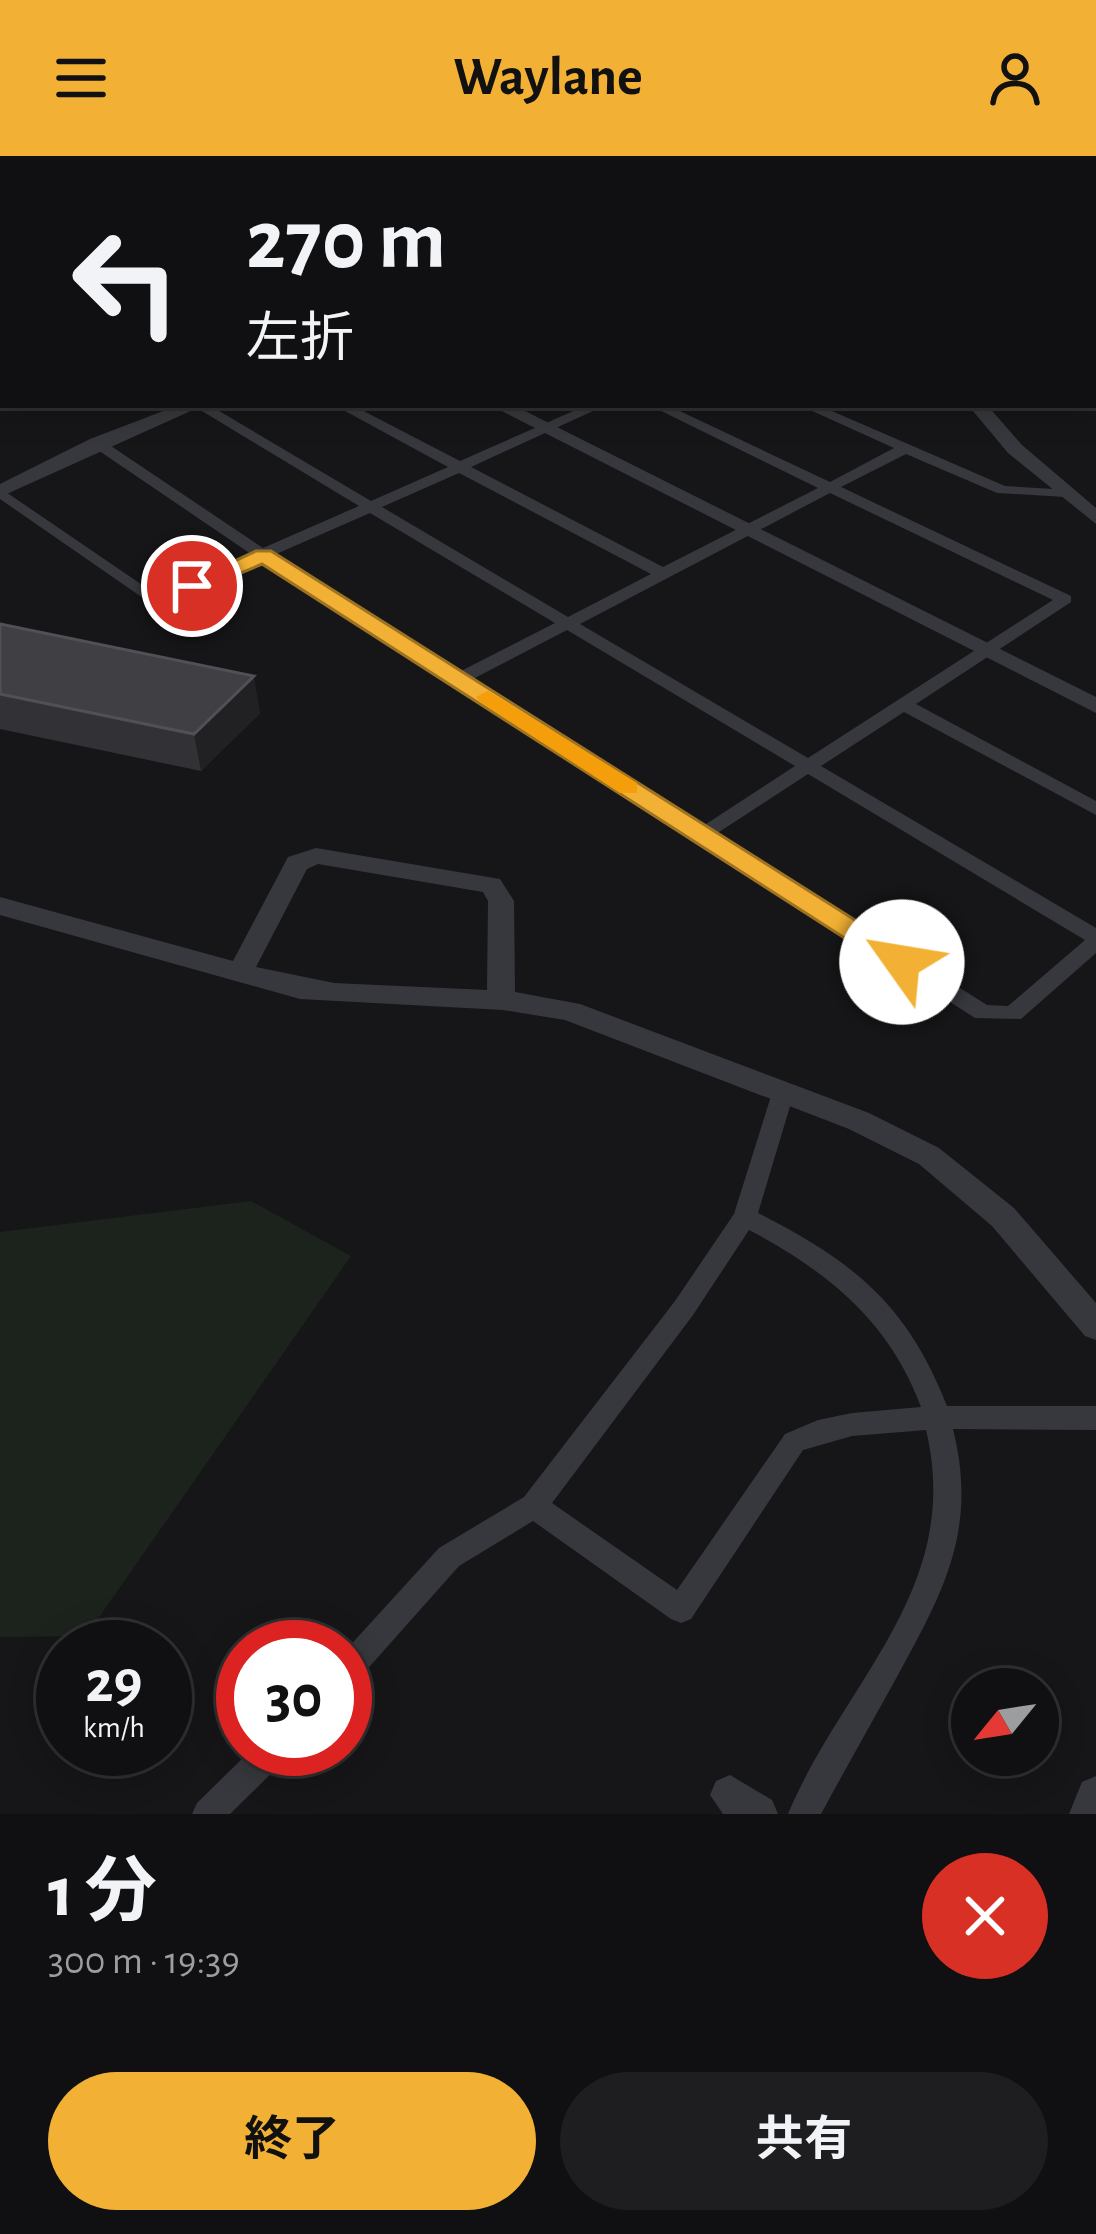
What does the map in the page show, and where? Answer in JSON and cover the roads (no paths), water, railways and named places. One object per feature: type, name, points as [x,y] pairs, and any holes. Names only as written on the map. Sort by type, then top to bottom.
[{"type":"street","points":[[189,408],[98,443],[0,492],[156,602],[591,408]]},
{"type":"street","points":[[98,443],[264,556],[982,1013],[1013,1014],[1096,940],[202,408]]},
{"type":"street","points":[[346,408],[664,574]]},
{"type":"street","points":[[506,408],[1096,706]]},
{"type":"street","points":[[662,408],[1065,599],[702,836]]},
{"type":"street","points":[[813,408],[1002,490],[1065,493]]},
{"type":"street","points":[[980,408],[1015,448],[1096,518]]},
{"type":"street","points":[[460,679],[904,449]]},
{"type":"street","points":[[905,705],[1096,809]]},
{"type":"street","points":[[240,973],[297,863],[316,856],[491,885],[501,901],[500,999]]},
{"type":"street","points":[[0,906],[240,973],[350,996],[500,999],[569,1011],[783,1093],[898,1139],[969,1186],[1032,1247],[1096,1326]]},
{"type":"street","points":[[372,1643],[448,1557],[535,1507],[684,1308],[745,1217],[783,1093]]},
{"type":"street","points":[[745,1217],[806,1247],[872,1301],[914,1353],[939,1419],[949,1474],[949,1523],[929,1590],[804,1814]]},
{"type":"street","points":[[535,1507],[681,1609],[794,1442],[814,1429],[939,1419],[1096,1418]]},
{"type":"street","points":[[208,1814],[247,1776]]},
{"type":"street","points":[[1089,1814],[1096,1796]]}]
